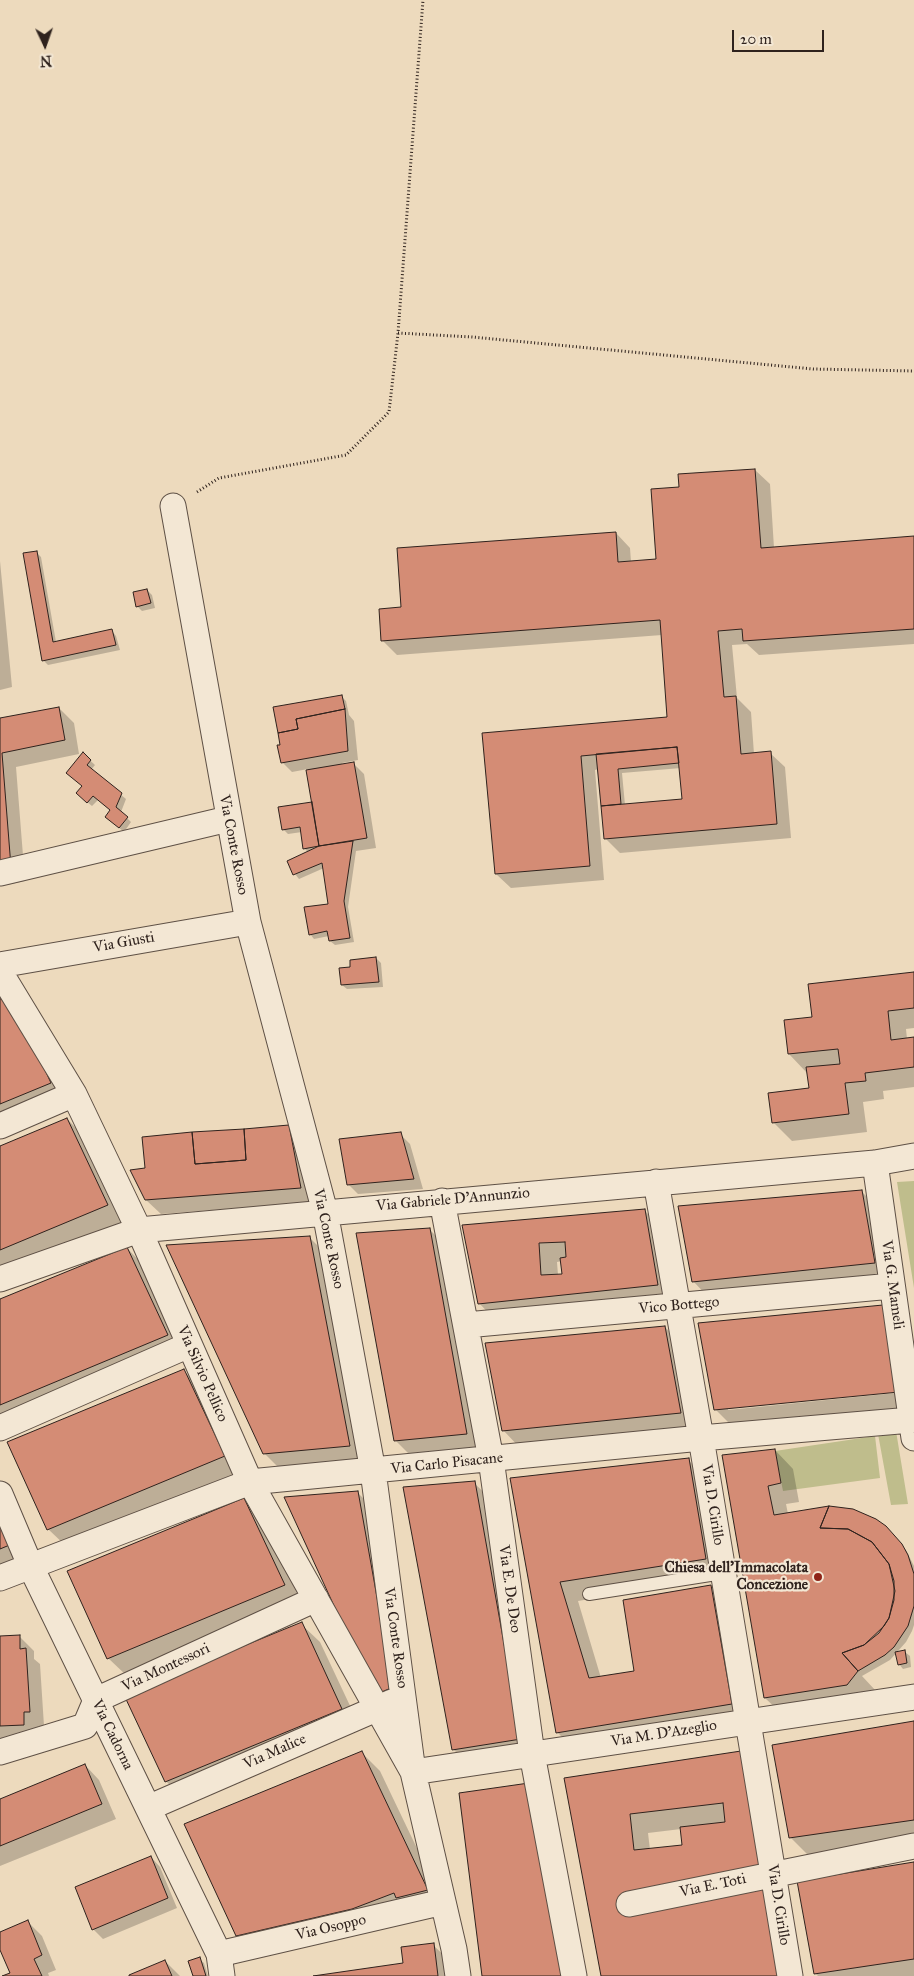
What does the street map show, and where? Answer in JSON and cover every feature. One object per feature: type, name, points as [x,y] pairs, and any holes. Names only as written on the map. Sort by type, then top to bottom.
[{"type":"street","name":"Via Conte Rosso","points":[[173,506],[248,922],[325,1212],[373,1471],[413,1772],[454,1949],[458,1976]]},
{"type":"street","points":[[0,873],[228,819]]},
{"type":"street","name":"Via Giusti","points":[[0,965],[248,922]]},
{"type":"street","name":"Via Silvio Pellico","points":[[0,972],[74,1094],[138,1230],[250,1482],[413,1772]]},
{"type":"street","points":[[0,1126],[74,1094]]},
{"type":"street","name":"Via Gabriele D'Annunzio","points":[[0,1279],[138,1230],[875,1162],[914,1156]]},
{"type":"street","name":"Via G. Mameli","points":[[875,1162],[912,1429]]},
{"type":"street","name":"Via D. Cirillo","points":[[656,1182],[724,1573],[790,1976]]},
{"type":"street","name":"Via E. De Deo","points":[[442,1201],[491,1460],[532,1754],[574,1976]]},
{"type":"street","name":"Vico Bottego","points":[[466,1325],[892,1286]]},
{"type":"street","points":[[0,1428],[189,1345]]},
{"type":"street","name":"Via Carlo Pisacane","points":[[0,1578],[250,1482],[491,1460],[701,1438],[912,1429]]},
{"type":"street","name":"Via Cadorna","points":[[0,1494],[30,1565],[148,1808],[220,1965]]},
{"type":"street","name":"Via Montessori","points":[[96,1700],[316,1599]]},
{"type":"street","name":"Via Malice","points":[[148,1808],[403,1697]]},
{"type":"street","name":"Via M. D'Azeglio","points":[[413,1772],[914,1697]]},
{"type":"street","points":[[0,1752],[85,1726],[96,1700]]},
{"type":"street","name":"Via E. Toti","points":[[629,1904],[773,1873],[914,1846]]},
{"type":"street","name":"Via Osoppo","points":[[220,1965],[443,1902]]},
{"type":"lane","points":[[589,1594],[724,1573]]},
{"type":"path","points":[[173,506],[219,478],[346,455],[389,412],[398,332],[423,0]]},
{"type":"path","points":[[398,332],[472,337],[813,369],[914,371]]},
{"type":"shaded area","points":[[914,1181],[914,1288],[897,1182]]},
{"type":"shaded area","points":[[896,1431],[908,1504],[891,1505],[878,1434]]},
{"type":"shaded area","points":[[875,1436],[880,1478],[783,1491],[775,1451]]},
{"type":"building","points":[[755,469],[761,548],[914,536],[914,629],[743,641],[742,629],[718,631],[724,697],[736,696],[741,754],[771,751],[777,824],[604,839],[601,806],[682,799],[677,747],[581,756],[590,866],[495,874],[482,733],[667,717],[660,620],[381,641],[379,609],[401,607],[397,548],[616,532],[618,562],[656,559],[651,489],[679,487],[678,474]]},
{"type":"building","points":[[37,551],[53,642],[112,629],[116,645],[42,661],[23,553]]},
{"type":"building","points":[[147,589],[151,603],[136,607],[133,592]]},
{"type":"building","points":[[342,695],[345,709],[296,719],[298,729],[278,733],[273,707]]},
{"type":"building","points":[[59,707],[65,740],[2,753],[11,867],[0,869],[0,718]]},
{"type":"building","points":[[345,709],[348,751],[281,763],[277,745],[280,745],[278,733],[298,729],[296,719]]},
{"type":"building","points":[[677,747],[679,763],[618,769],[621,804],[601,806],[596,754]]},
{"type":"building","points":[[83,752],[91,760],[87,765],[122,793],[116,807],[128,817],[119,828],[105,817],[110,810],[93,796],[87,803],[76,793],[82,786],[66,773]]},
{"type":"building","points":[[354,762],[367,838],[319,846],[306,770]]},
{"type":"building","points":[[312,802],[319,846],[303,849],[300,827],[282,830],[278,807]]},
{"type":"building","points":[[353,841],[344,901],[350,938],[329,941],[327,931],[309,935],[304,907],[328,904],[322,863],[293,875],[287,861],[319,846]]},
{"type":"building","points":[[376,957],[379,982],[341,985],[339,968],[350,967],[350,960]]},
{"type":"building","points":[[914,972],[914,1008],[888,1011],[891,1040],[914,1037],[914,1067],[865,1073],[866,1081],[845,1083],[849,1114],[772,1123],[768,1093],[809,1088],[806,1067],[840,1064],[838,1049],[788,1054],[784,1020],[812,1017],[808,984]]},
{"type":"building","points":[[10,995],[51,1083],[0,1104],[0,999]]},
{"type":"building","points":[[67,1118],[108,1205],[0,1250],[0,1146]]},
{"type":"building","points":[[289,1125],[301,1188],[145,1200],[130,1170],[145,1168],[142,1137],[192,1132],[195,1164],[246,1160],[244,1129]]},
{"type":"building","points":[[244,1129],[246,1160],[195,1164],[192,1132]]},
{"type":"building","points":[[401,1132],[414,1179],[347,1185],[339,1139]]},
{"type":"building","points":[[862,1190],[875,1263],[692,1282],[678,1206]]},
{"type":"building","points":[[645,1209],[658,1285],[478,1304],[462,1225]],"holes":[[[565,1242],[566,1257],[560,1258],[562,1274],[541,1275],[539,1243]]]},
{"type":"building","points":[[430,1228],[467,1434],[394,1441],[356,1233]]},
{"type":"building","points":[[310,1236],[350,1446],[263,1454],[166,1245]]},
{"type":"building","points":[[127,1247],[168,1335],[0,1405],[0,1299]]},
{"type":"building","points":[[883,1305],[899,1392],[714,1410],[698,1323]]},
{"type":"building","points":[[665,1326],[681,1413],[502,1431],[485,1343]]},
{"type":"building","points":[[184,1369],[225,1456],[47,1530],[7,1442]]},
{"type":"building","name":"Chiesa dell'Immacolata Concezione","points":[[775,1449],[781,1483],[768,1486],[774,1515],[829,1506],[820,1528],[848,1529],[872,1542],[889,1564],[895,1591],[889,1618],[879,1633],[864,1645],[842,1653],[858,1671],[847,1685],[764,1698],[722,1455]]},
{"type":"building","points":[[689,1458],[706,1559],[560,1582],[589,1678],[634,1671],[623,1600],[711,1585],[732,1704],[556,1733],[510,1478]]},
{"type":"building","points":[[475,1481],[521,1739],[452,1750],[403,1487]]},
{"type":"building","points":[[358,1491],[393,1687],[375,1695],[284,1497]]},
{"type":"building","points":[[244,1498],[285,1585],[107,1659],[67,1571]]},
{"type":"building","points":[[829,1506],[853,1509],[876,1519],[886,1526],[902,1544],[914,1574],[914,1606],[908,1626],[894,1647],[885,1655],[858,1671],[842,1653],[864,1645],[884,1626],[889,1618],[894,1600],[894,1581],[889,1564],[872,1542],[848,1529],[820,1528]]},
{"type":"building","points":[[0,1518],[12,1544],[0,1549]]},
{"type":"building","points":[[302,1622],[342,1709],[165,1782],[124,1695]]},
{"type":"building","points":[[20,1635],[20,1649],[26,1648],[30,1712],[24,1712],[24,1725],[0,1726],[0,1636]]},
{"type":"building","points":[[905,1650],[907,1663],[898,1665],[895,1652]]},
{"type":"building","points":[[914,1721],[914,1820],[789,1838],[772,1745]]},
{"type":"building","points":[[362,1751],[428,1890],[396,1898],[394,1893],[352,1909],[236,1936],[184,1824]]},
{"type":"building","points":[[741,1751],[782,1976],[601,1976],[564,1778]],"holes":[[[723,1803],[725,1822],[680,1827],[682,1845],[634,1850],[630,1814]]]},
{"type":"building","points":[[85,1764],[102,1804],[0,1846],[0,1799]]},
{"type":"building","points":[[529,1783],[566,1976],[482,1976],[459,1793]]},
{"type":"building","points":[[151,1856],[168,1898],[92,1930],[75,1887]]},
{"type":"building","points":[[914,1862],[914,1959],[814,1974],[797,1881]]},
{"type":"building","points":[[28,1920],[42,1955],[34,1959],[42,1976],[2,1976],[10,1973],[0,1950],[0,1932]]},
{"type":"building","points":[[434,1943],[438,1976],[313,1976],[403,1963],[401,1947]]},
{"type":"building","points":[[200,1957],[206,1976],[193,1976],[188,1961]]},
{"type":"building","points":[[165,1960],[172,1976],[129,1976],[129,1975]]},
{"type":"place","name":"Chiesa dell'Immacolata Concezione","points":[[818,1577]]}]
